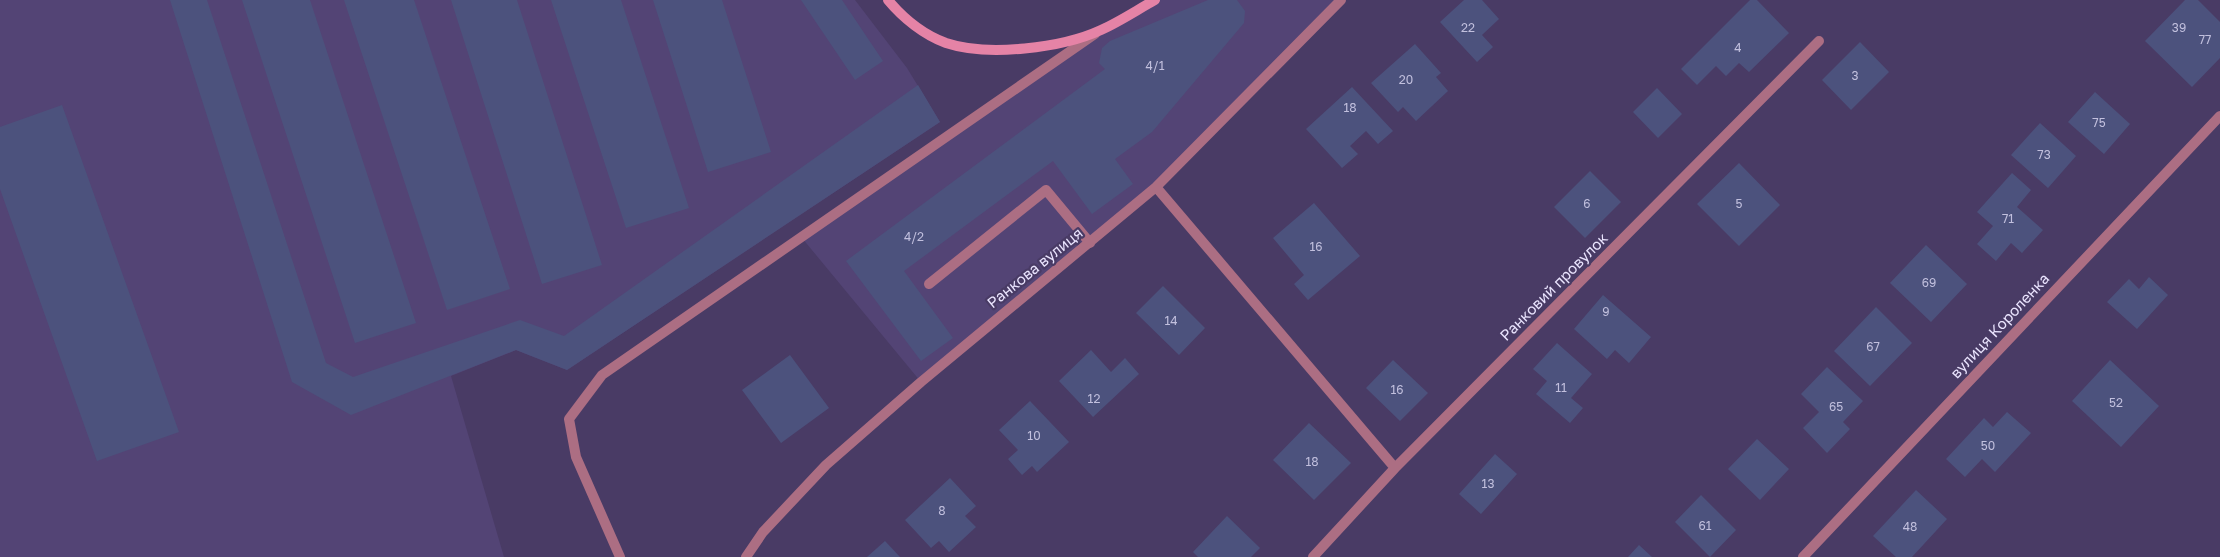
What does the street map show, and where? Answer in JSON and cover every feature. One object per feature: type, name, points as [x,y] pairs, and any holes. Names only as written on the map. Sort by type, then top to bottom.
[{"type":"main road","points":[[888,0],[920,29],[947,43],[979,48],[1012,50],[1053,45],[1100,31],[1155,0]]},
{"type":"street","name":"Ранкова вулиця","points":[[746,557],[763,532],[826,465],[921,382],[1156,187],[1342,0]]},
{"type":"street","points":[[620,557],[576,457],[569,419],[602,375],[1100,31]]},
{"type":"street","name":"Ранковий провулок","points":[[1312,557],[1395,468],[1819,40]]},
{"type":"street","name":"вулиця Короленка","points":[[1802,557],[2220,116]]},
{"type":"street","points":[[1156,187],[1395,468]]},
{"type":"street","points":[[929,284],[1046,190],[1090,243]]},
{"type":"shaded area","points":[[0,0],[855,0],[907,68],[940,122],[567,370],[516,350],[451,376],[504,557],[0,557]]},
{"type":"shaded area","points":[[1155,0],[1341,0],[1156,187],[921,382],[802,238],[1100,31]]},
{"type":"building","points":[[170,0],[207,0],[326,363],[353,377],[520,320],[564,336],[918,85],[940,122],[567,370],[516,350],[351,415],[292,382]]},
{"type":"building","points":[[242,0],[310,0],[416,323],[355,343]]},
{"type":"building","points":[[344,0],[414,0],[510,289],[447,310]]},
{"type":"building","points":[[451,0],[517,0],[602,265],[542,284]]},
{"type":"building","points":[[551,0],[621,0],[689,208],[626,228]]},
{"type":"building","points":[[653,0],[722,0],[771,152],[708,172]]},
{"type":"building","points":[[801,0],[842,0],[883,61],[855,80]]},
{"type":"building","points":[[1208,0],[1237,0],[1245,11],[1244,23],[1152,132],[1115,159],[1133,184],[1092,214],[1053,161],[904,271],[953,338],[921,361],[846,261],[1105,69],[1099,63],[1102,48],[1110,41]]},
{"type":"building","points":[[1464,0],[1482,0],[1499,19],[1482,35],[1493,47],[1477,62],[1440,22]]},
{"type":"building","points":[[1750,0],[1757,0],[1789,33],[1749,72],[1739,63],[1726,76],[1716,66],[1697,85],[1681,69]]},
{"type":"building","points":[[2185,0],[2198,0],[2220,22],[2220,58],[2192,87],[2145,41]]},
{"type":"building","points":[[1860,42],[1889,72],[1851,110],[1822,80]]},
{"type":"building","points":[[1415,44],[1441,73],[1436,77],[1448,91],[1416,121],[1403,107],[1398,112],[1371,83]]},
{"type":"building","points":[[1352,87],[1393,131],[1378,144],[1366,131],[1350,146],[1358,154],[1342,168],[1306,129]]},
{"type":"building","points":[[1657,88],[1682,114],[1658,138],[1633,112]]},
{"type":"building","points":[[2095,92],[2130,124],[2104,154],[2068,122]]},
{"type":"building","points":[[62,105],[179,432],[97,461],[0,189],[0,127]]},
{"type":"building","points":[[2040,123],[2076,156],[2048,188],[2011,155]]},
{"type":"building","points":[[1739,163],[1780,205],[1739,246],[1697,204]]},
{"type":"building","points":[[1590,171],[1621,202],[1585,238],[1554,207]]},
{"type":"building","points":[[2012,173],[2031,190],[2017,207],[2043,230],[2022,253],[2011,243],[1996,261],[1977,244],[1993,226],[1977,212]]},
{"type":"building","points":[[1314,203],[1360,256],[1308,300],[1294,284],[1304,275],[1273,238]]},
{"type":"building","points":[[1926,245],[1967,284],[1931,322],[1890,283]]},
{"type":"building","points":[[2149,277],[2168,295],[2137,329],[2107,302],[2129,279],[2139,289]]},
{"type":"building","points":[[1163,286],[1205,328],[1179,355],[1136,313]]},
{"type":"building","points":[[1603,295],[1651,337],[1629,363],[1615,350],[1607,359],[1574,329]]},
{"type":"building","points":[[1876,307],[1912,343],[1870,386],[1834,351]]},
{"type":"building","points":[[1557,343],[1592,374],[1571,398],[1583,408],[1570,423],[1536,394],[1547,381],[1533,369]]},
{"type":"building","points":[[1091,350],[1111,372],[1125,358],[1139,374],[1093,417],[1059,381]]},
{"type":"building","points":[[790,355],[829,408],[781,443],[742,390]]},
{"type":"building","points":[[1393,360],[1428,393],[1400,421],[1366,388]]},
{"type":"building","points":[[2110,360],[2159,406],[2121,447],[2072,401]]},
{"type":"building","points":[[1827,367],[1863,401],[1843,422],[1850,429],[1827,453],[1803,428],[1819,412],[1801,394]]},
{"type":"building","points":[[1030,401],[1069,442],[1037,472],[1032,466],[1022,475],[1008,459],[1018,450],[999,430]]},
{"type":"building","points":[[2007,412],[2031,433],[1995,472],[1982,459],[1965,477],[1946,459],[1984,418],[1993,427]]},
{"type":"building","points":[[1309,423],[1351,463],[1314,500],[1273,460]]},
{"type":"building","points":[[1757,439],[1789,469],[1760,500],[1728,469]]},
{"type":"building","points":[[1495,454],[1517,474],[1481,514],[1459,494]]},
{"type":"building","points":[[950,478],[976,506],[965,516],[976,527],[949,552],[939,541],[931,548],[905,520]]},
{"type":"building","points":[[1916,490],[1947,519],[1912,557],[1896,557],[1873,536]]},
{"type":"building","points":[[1701,495],[1736,530],[1710,557],[1675,522]]},
{"type":"building","points":[[1227,516],[1260,548],[1251,557],[1198,557],[1193,552]]},
{"type":"building","points":[[885,541],[900,557],[867,557]]},
{"type":"building","points":[[1639,545],[1652,557],[1628,557]]}]
